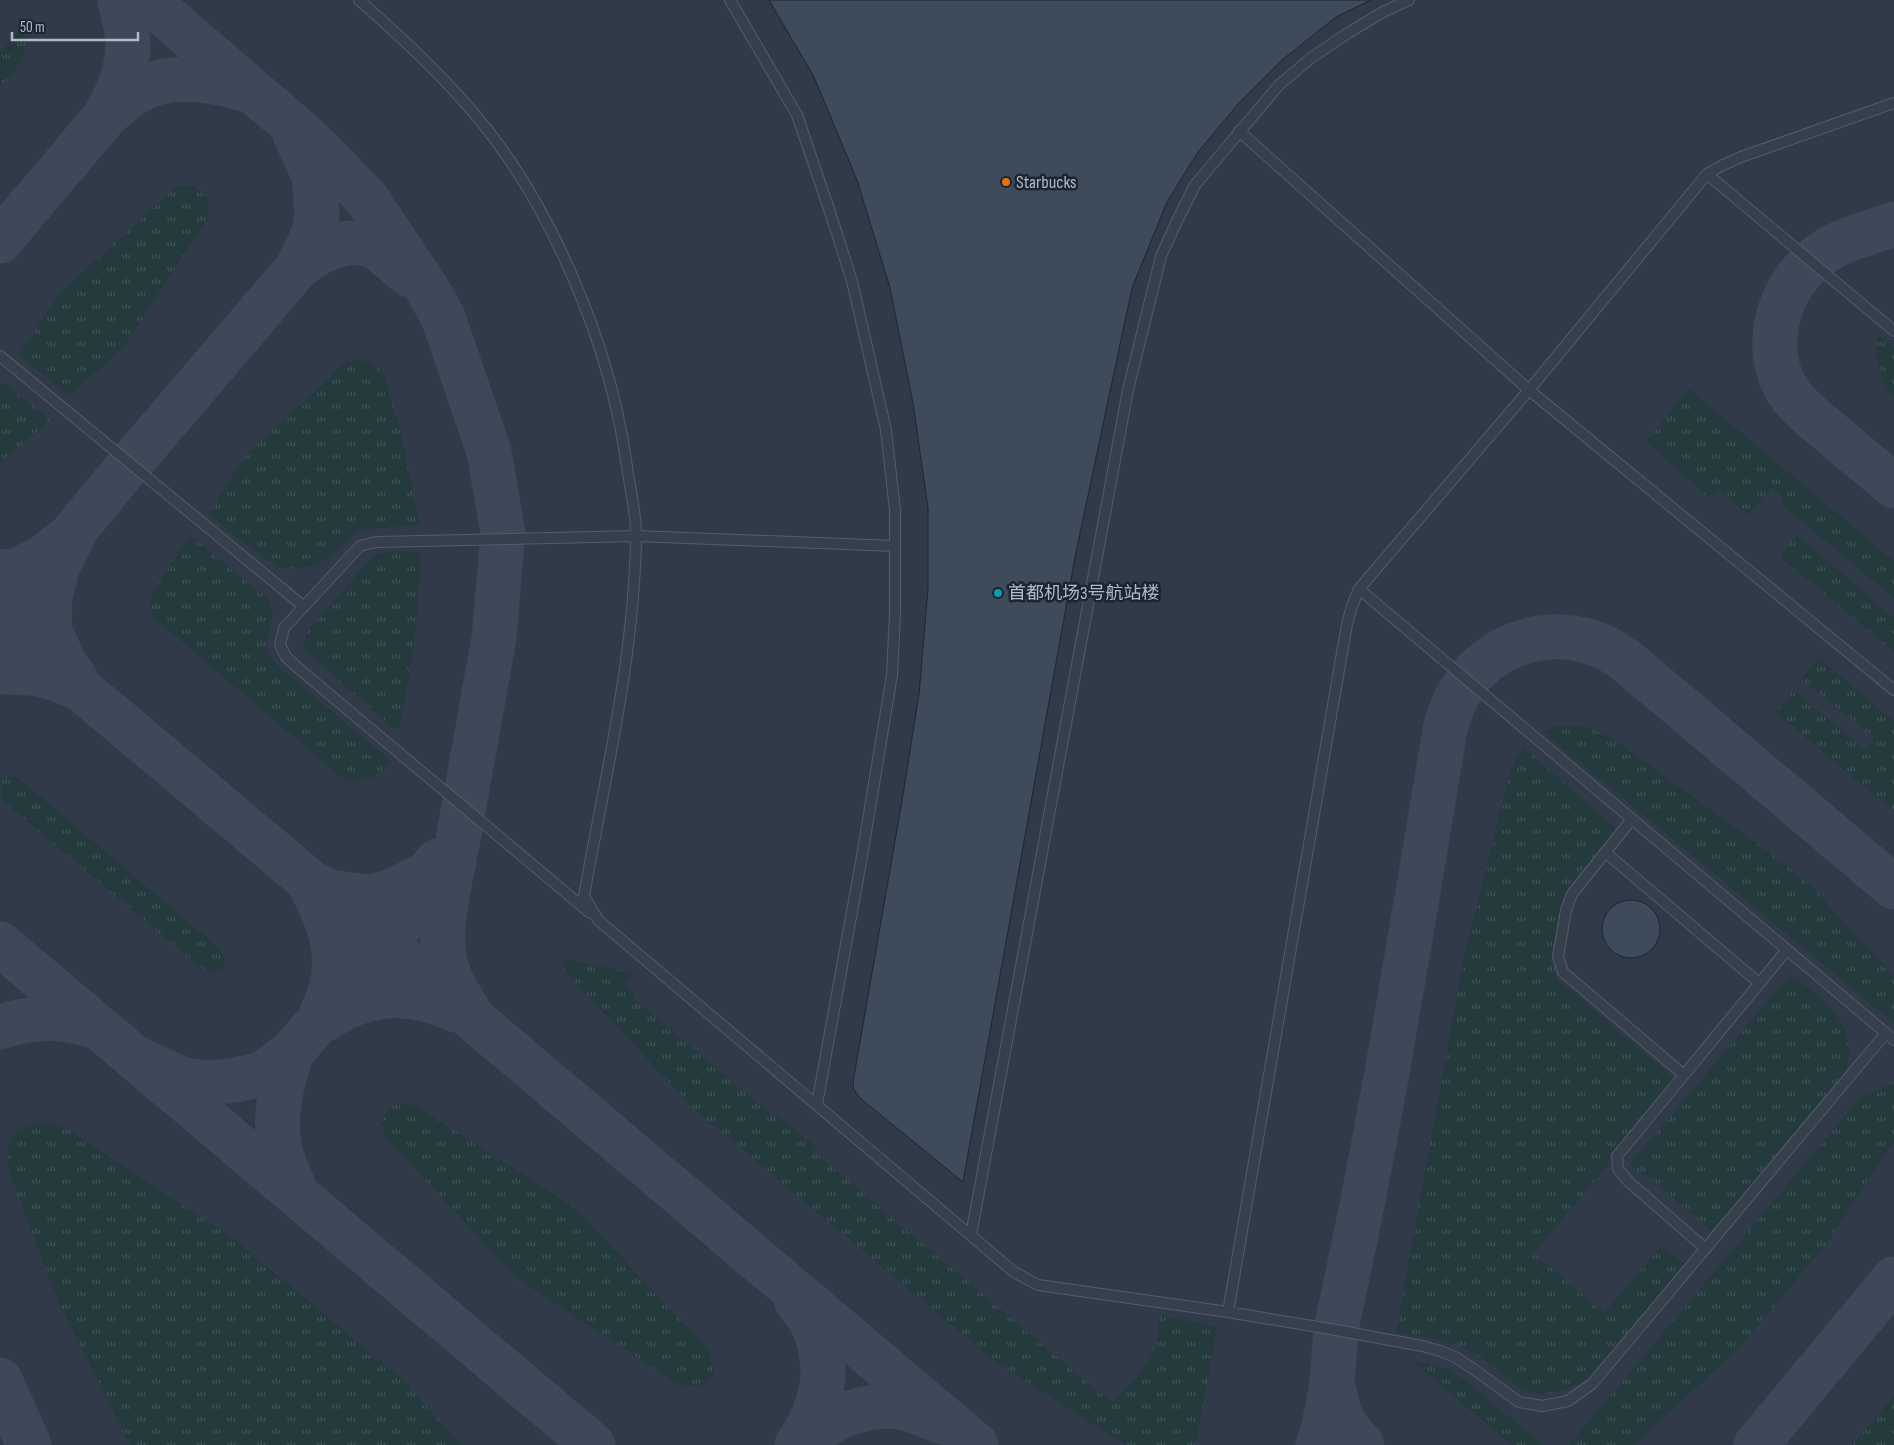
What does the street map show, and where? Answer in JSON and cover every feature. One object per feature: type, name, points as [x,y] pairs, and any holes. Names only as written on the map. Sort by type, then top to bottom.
[{"type":"lane","points":[[359,0],[413,48],[473,112],[522,179],[565,258],[597,341],[620,421],[636,536],[630,628],[623,690],[584,896],[598,920]]},
{"type":"lane","points":[[730,0],[797,115],[852,281],[886,430],[894,500],[896,546],[892,675],[861,862],[817,1104]]},
{"type":"lane","points":[[971,1235],[1128,390],[1161,256],[1195,186],[1279,85],[1311,58],[1383,12],[1409,0]]},
{"type":"lane","points":[[1228,1312],[1348,624],[1352,606],[1359,589],[1529,390],[1707,174],[1741,158],[1894,103]]},
{"type":"lane","points":[[1239,131],[1529,390],[1894,690]]},
{"type":"lane","points":[[1707,174],[1894,331]]},
{"type":"lane","points":[[0,356],[303,606]]},
{"type":"lane","points":[[896,546],[636,536],[376,542],[360,546],[303,606],[284,628],[280,645],[286,657],[1014,1272],[1038,1286],[1228,1312],[1440,1351],[1455,1357],[1472,1368],[1518,1402],[1542,1406],[1568,1401],[1592,1384],[1886,1033]]},
{"type":"lane","points":[[1359,589],[1786,951],[1894,1040]]},
{"type":"lane","points":[[1632,819],[1572,894],[1566,910],[1558,957],[1563,972],[1684,1075]]},
{"type":"lane","points":[[1605,852],[1759,983]]},
{"type":"lane","points":[[1706,1249],[1629,1182],[1618,1169],[1617,1156],[1786,951]]},
{"type":"shaded area","points":[[0,0],[1894,0],[1894,1445],[0,1445]]},
{"type":"green space","points":[[21,28],[25,45],[23,53],[16,69],[0,91],[0,53]]},
{"type":"green space","points":[[194,186],[207,197],[209,216],[123,348],[69,396],[19,355],[60,293],[176,187]]},
{"type":"green space","points":[[1878,334],[1894,348],[1894,398],[1884,383],[1876,360]]},
{"type":"green space","points":[[360,359],[383,372],[401,434],[420,525],[358,530],[335,552],[317,564],[295,568],[285,568],[277,565],[257,553],[209,515],[244,457],[345,363]]},
{"type":"green space","points":[[3,382],[50,420],[0,464],[0,387]]},
{"type":"green space","points":[[1689,389],[1894,561],[1894,598],[1780,503],[1784,498],[1772,488],[1748,515],[1718,489],[1709,498],[1646,442]]},
{"type":"green space","points":[[190,535],[269,600],[272,621],[266,642],[267,653],[278,666],[391,761],[380,772],[361,781],[340,776],[154,618],[150,605],[153,592]]},
{"type":"green space","points":[[1797,535],[1894,618],[1894,652],[1779,556]]},
{"type":"green space","points":[[420,551],[416,620],[399,733],[311,656],[304,646],[306,633],[373,556],[381,553]]},
{"type":"green space","points":[[1819,658],[1894,721],[1894,810],[1775,712],[1794,690],[1865,750],[1874,737],[1801,679]]},
{"type":"green space","points":[[1556,726],[1587,727],[1609,736],[1777,858],[1812,887],[1894,976],[1894,1023],[1543,732]]},
{"type":"green space","points":[[1524,748],[1610,823],[1616,834],[1568,896],[1555,977],[1678,1082],[1534,1253],[1604,1313],[1661,1246],[1686,1265],[1586,1380],[1563,1390],[1546,1394],[1531,1393],[1519,1388],[1481,1358],[1464,1348],[1431,1338],[1396,1333],[1463,962],[1509,775],[1517,756]]},
{"type":"green space","points":[[15,777],[26,784],[216,946],[225,957],[223,968],[211,972],[200,967],[3,801],[1,789],[4,778]]},
{"type":"green space","points":[[567,959],[632,973],[624,985],[634,994],[632,997],[775,1118],[778,1115],[817,1148],[814,1152],[1112,1403],[1138,1376],[1156,1349],[1160,1315],[1217,1327],[1196,1445],[1125,1445],[992,1359],[692,1107],[563,969],[561,965]]},
{"type":"green space","points":[[1792,978],[1802,983],[1825,1002],[1844,1028],[1849,1048],[1846,1069],[1832,1092],[1712,1232],[1651,1179],[1642,1175],[1630,1164],[1778,989],[1787,979]]},
{"type":"green space","points":[[1894,1083],[1894,1141],[1825,1246],[1739,1348],[1634,1445],[1569,1445],[1861,1097]]},
{"type":"green space","points":[[400,1103],[416,1106],[575,1208],[709,1350],[715,1373],[706,1384],[685,1388],[674,1382],[516,1278],[386,1138],[381,1122],[388,1109]]},
{"type":"green space","points":[[35,1123],[61,1125],[230,1236],[399,1376],[462,1445],[130,1445],[57,1299],[9,1171],[6,1153],[16,1132]]},
{"type":"green space","points":[[1413,1361],[1444,1368],[1462,1378],[1543,1445],[1511,1445]]},
{"type":"green space","points":[[1894,1396],[1894,1445],[1852,1445]]},
{"type":"building","name":"首都机场3号航站楼","points":[[769,0],[1371,0],[1336,17],[1282,60],[1239,103],[1198,152],[1167,202],[1132,288],[1075,557],[963,1182],[860,1098],[853,1088],[919,694],[928,589],[928,508],[913,403],[890,288],[857,180],[814,77]]},
{"type":"building","points":[[1631,900],[1647,905],[1655,913],[1660,929],[1655,945],[1647,953],[1631,958],[1615,953],[1607,945],[1602,929],[1607,913],[1615,905]]},
{"type":"taxiway","points":[[103,119],[114,100],[127,56],[128,45],[120,0]]},
{"type":"taxiway","points":[[136,1058],[183,1080],[211,1083],[262,1074],[292,1052],[435,885],[457,846],[494,638],[503,533],[489,452],[443,317],[426,287],[367,199],[320,150],[147,0]]},
{"type":"taxiway","points":[[0,241],[101,121],[136,92],[149,85],[163,81],[178,80],[208,81],[251,91]]},
{"type":"taxiway","points":[[294,132],[314,176],[317,214],[313,235],[298,267]]},
{"type":"taxiway","points":[[1894,224],[1828,249],[1805,268],[1783,301],[1777,320],[1775,340],[1776,359],[1781,378],[1791,396],[1810,415],[1894,486]]},
{"type":"taxiway","points":[[0,622],[117,479],[298,267],[331,247],[341,244],[360,243],[370,245],[378,250],[410,275]]},
{"type":"taxiway","points":[[0,572],[16,571],[43,557],[75,532],[57,568],[50,597],[49,629],[64,662],[75,678]]},
{"type":"taxiway","points":[[0,621],[976,1445]]},
{"type":"taxiway","points":[[1318,1445],[1329,1404],[1337,1326],[1383,1097],[1446,725],[1459,693],[1472,675],[1505,649],[1524,642],[1544,638],[1565,637],[1586,641],[1606,648],[1629,663],[1894,887]]},
{"type":"taxiway","points":[[0,672],[37,674],[54,678],[73,686]]},
{"type":"taxiway","points":[[321,1015],[329,997],[333,979],[333,946],[324,914],[308,881],[329,892],[370,897],[389,892],[424,876],[438,861]]},
{"type":"taxiway","points":[[454,861],[444,916],[443,945],[450,977],[468,1010]]},
{"type":"taxiway","points":[[0,944],[593,1445]]},
{"type":"taxiway","points":[[326,1019],[357,1002],[390,996],[422,998],[456,1010]]},
{"type":"taxiway","points":[[0,1027],[26,1020],[49,1018],[98,1027]]},
{"type":"taxiway","points":[[292,1052],[284,1076],[277,1125],[280,1151],[296,1194]]},
{"type":"taxiway","points":[[1756,1445],[1894,1279]]},
{"type":"taxiway","points":[[796,1300],[813,1325],[819,1341],[823,1372],[822,1387],[813,1417],[797,1445]]},
{"type":"taxiway","points":[[0,1380],[29,1445]]},
{"type":"taxiway","points":[[1332,1380],[1336,1400],[1344,1422],[1362,1445]]},
{"type":"taxiway","points":[[800,1445],[819,1429],[841,1417],[852,1412],[877,1407],[903,1408],[942,1422]]},
{"type":"place","name":"Starbucks","points":[[1006,182]]},
{"type":"place","name":"首都机场3号航站楼","points":[[998,593]]}]
